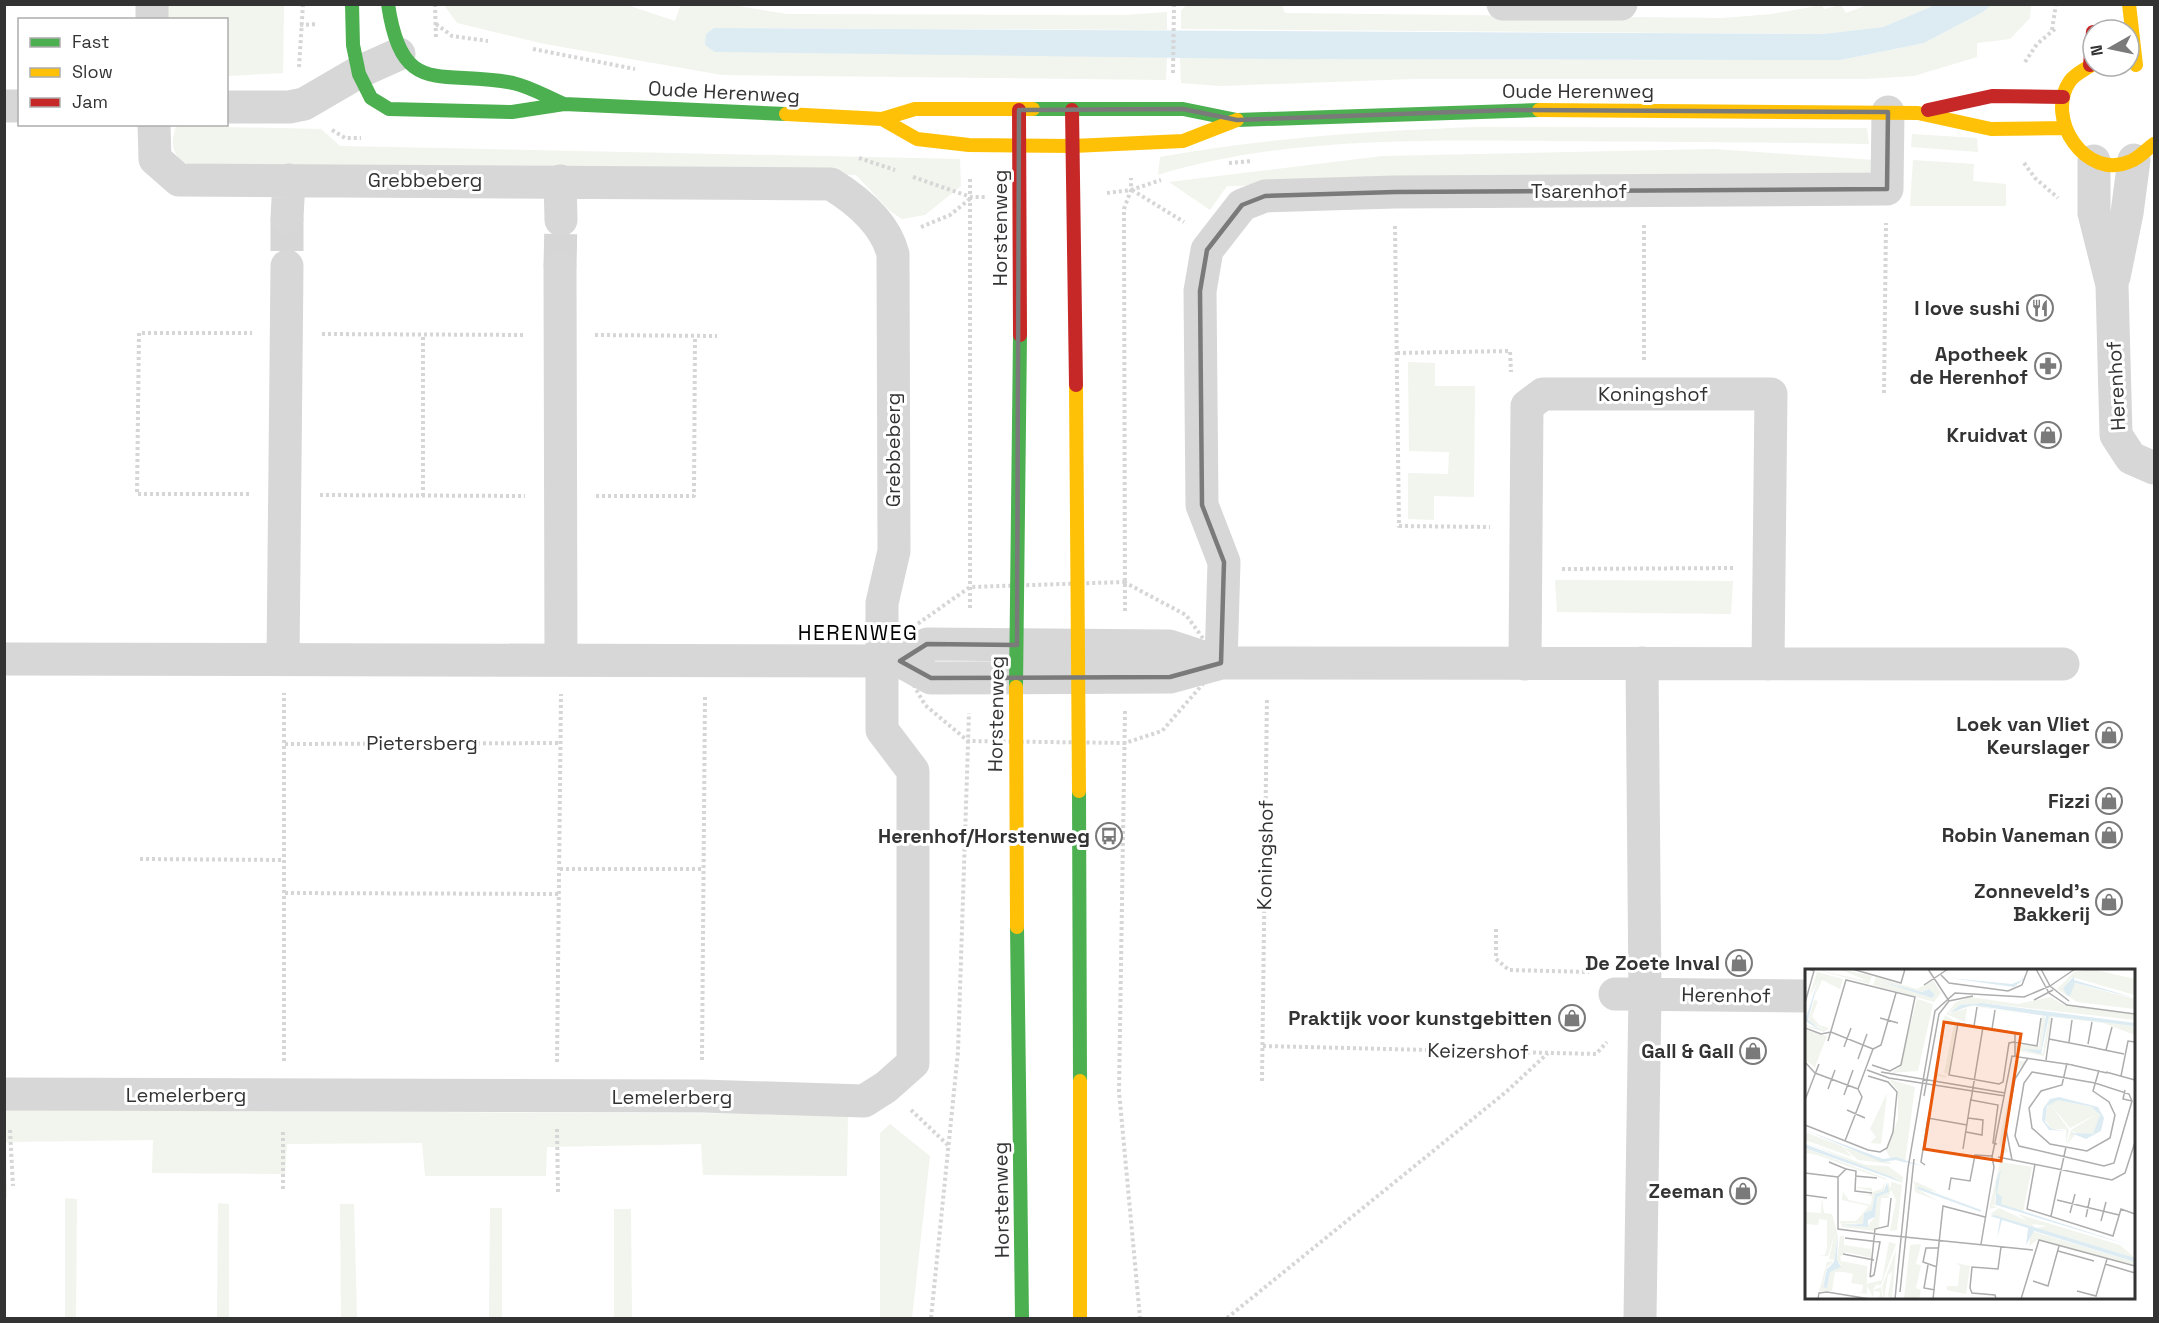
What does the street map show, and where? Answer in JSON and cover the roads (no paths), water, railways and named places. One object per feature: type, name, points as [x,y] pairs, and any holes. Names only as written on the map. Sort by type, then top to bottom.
[{"type":"street","name":"Oude Herenweg","points":[[352,4],[354,52],[358,72],[369,96],[381,107],[398,111],[513,112],[564,104],[882,119],[915,109],[1183,110],[1237,120],[1508,110],[1903,112],[1992,96],[2063,97]]},
{"type":"street","points":[[228,107],[289,107],[304,104],[358,72],[399,54],[392,36],[388,4]]},
{"type":"street","points":[[1503,4],[1621,4]]},
{"type":"street","name":"Oude Herenweg","points":[[399,54],[408,65],[436,77],[513,83],[564,104]]},
{"type":"street","points":[[2081,74],[2071,82],[2063,97],[2063,128],[2072,144],[2094,161],[2114,165],[2144,152]]},
{"type":"street","name":"Horstenweg","points":[[1019,110],[1015,778],[1022,1318]]},
{"type":"street","points":[[1072,110],[1079,645],[1080,1318]]},
{"type":"street","name":"Oude Herenweg","points":[[1903,112],[1991,129],[2063,128]]},
{"type":"street","name":"Tsarenhof","points":[[1221,663],[1224,562],[1202,505],[1200,291],[1207,249],[1242,205],[1265,196],[1395,192],[1887,189],[1903,112]]},
{"type":"street","name":"Oude Herenweg","points":[[882,119],[917,139],[969,145],[1073,146],[1183,141],[1237,120]]},
{"type":"street","name":"Grebbeberg","points":[[154,126],[155,159],[179,180],[831,184],[857,200],[889,240],[893,254],[894,551],[882,603],[890,661]]},
{"type":"street","name":"Herenhof","points":[[2112,285],[2127,213],[2144,152]]},
{"type":"street","name":"Herenhof","points":[[2094,161],[2094,213],[2112,285],[2116,435],[2131,458],[2154,468]]},
{"type":"street","points":[[287,218],[289,180]]},
{"type":"street","points":[[560,181],[561,220]]},
{"type":"street","points":[[283,659],[287,266]]},
{"type":"street","points":[[560,267],[561,660]]},
{"type":"street","name":"Koningshof","points":[[1525,664],[1527,406],[1543,394],[1771,394],[1768,664]]},
{"type":"street","points":[[890,661],[927,644],[1169,646],[1221,663]]},
{"type":"street","points":[[4,659],[890,661],[931,678],[1170,677],[1221,663],[2063,664]]},
{"type":"street","name":"Lemelerberg","points":[[6,1094],[557,1098],[702,1096],[864,1101],[886,1087],[913,1063],[913,771],[882,730],[890,661]]},
{"type":"street","points":[[1640,1318],[1630,994],[1642,663]]},
{"type":"street","name":"Herenhof","points":[[1630,994],[1805,996]]},
{"type":"tunnel","points":[[287,218],[287,266]]},
{"type":"tunnel","points":[[560,267],[561,220]]},
{"type":"place","name":"I love sushi","points":[[2040,308]]},
{"type":"place","name":"Apotheek de Herenhof","points":[[2048,366]]},
{"type":"place","name":"Kruidvat","points":[[2048,435]]},
{"type":"place","name":"Loek van Vliet Keurslager","points":[[2109,735]]},
{"type":"place","name":"Fizzi","points":[[2109,801]]},
{"type":"place","name":"Robin Vaneman","points":[[2109,835]]},
{"type":"place","name":"Herenhof/Horstenweg","points":[[1109,836]]},
{"type":"place","name":"Zonneveld's Bakkerij","points":[[2109,902]]},
{"type":"place","name":"De Zoete Inval","points":[[1739,963]]},
{"type":"place","name":"Praktijk voor kunstgebitten","points":[[1572,1018]]},
{"type":"place","name":"Gall & Gall","points":[[1753,1051]]},
{"type":"place","name":"Zeeman","points":[[1743,1191]]},
{"type":"district","name":"HERENWEG","points":[[858,633]]}]
